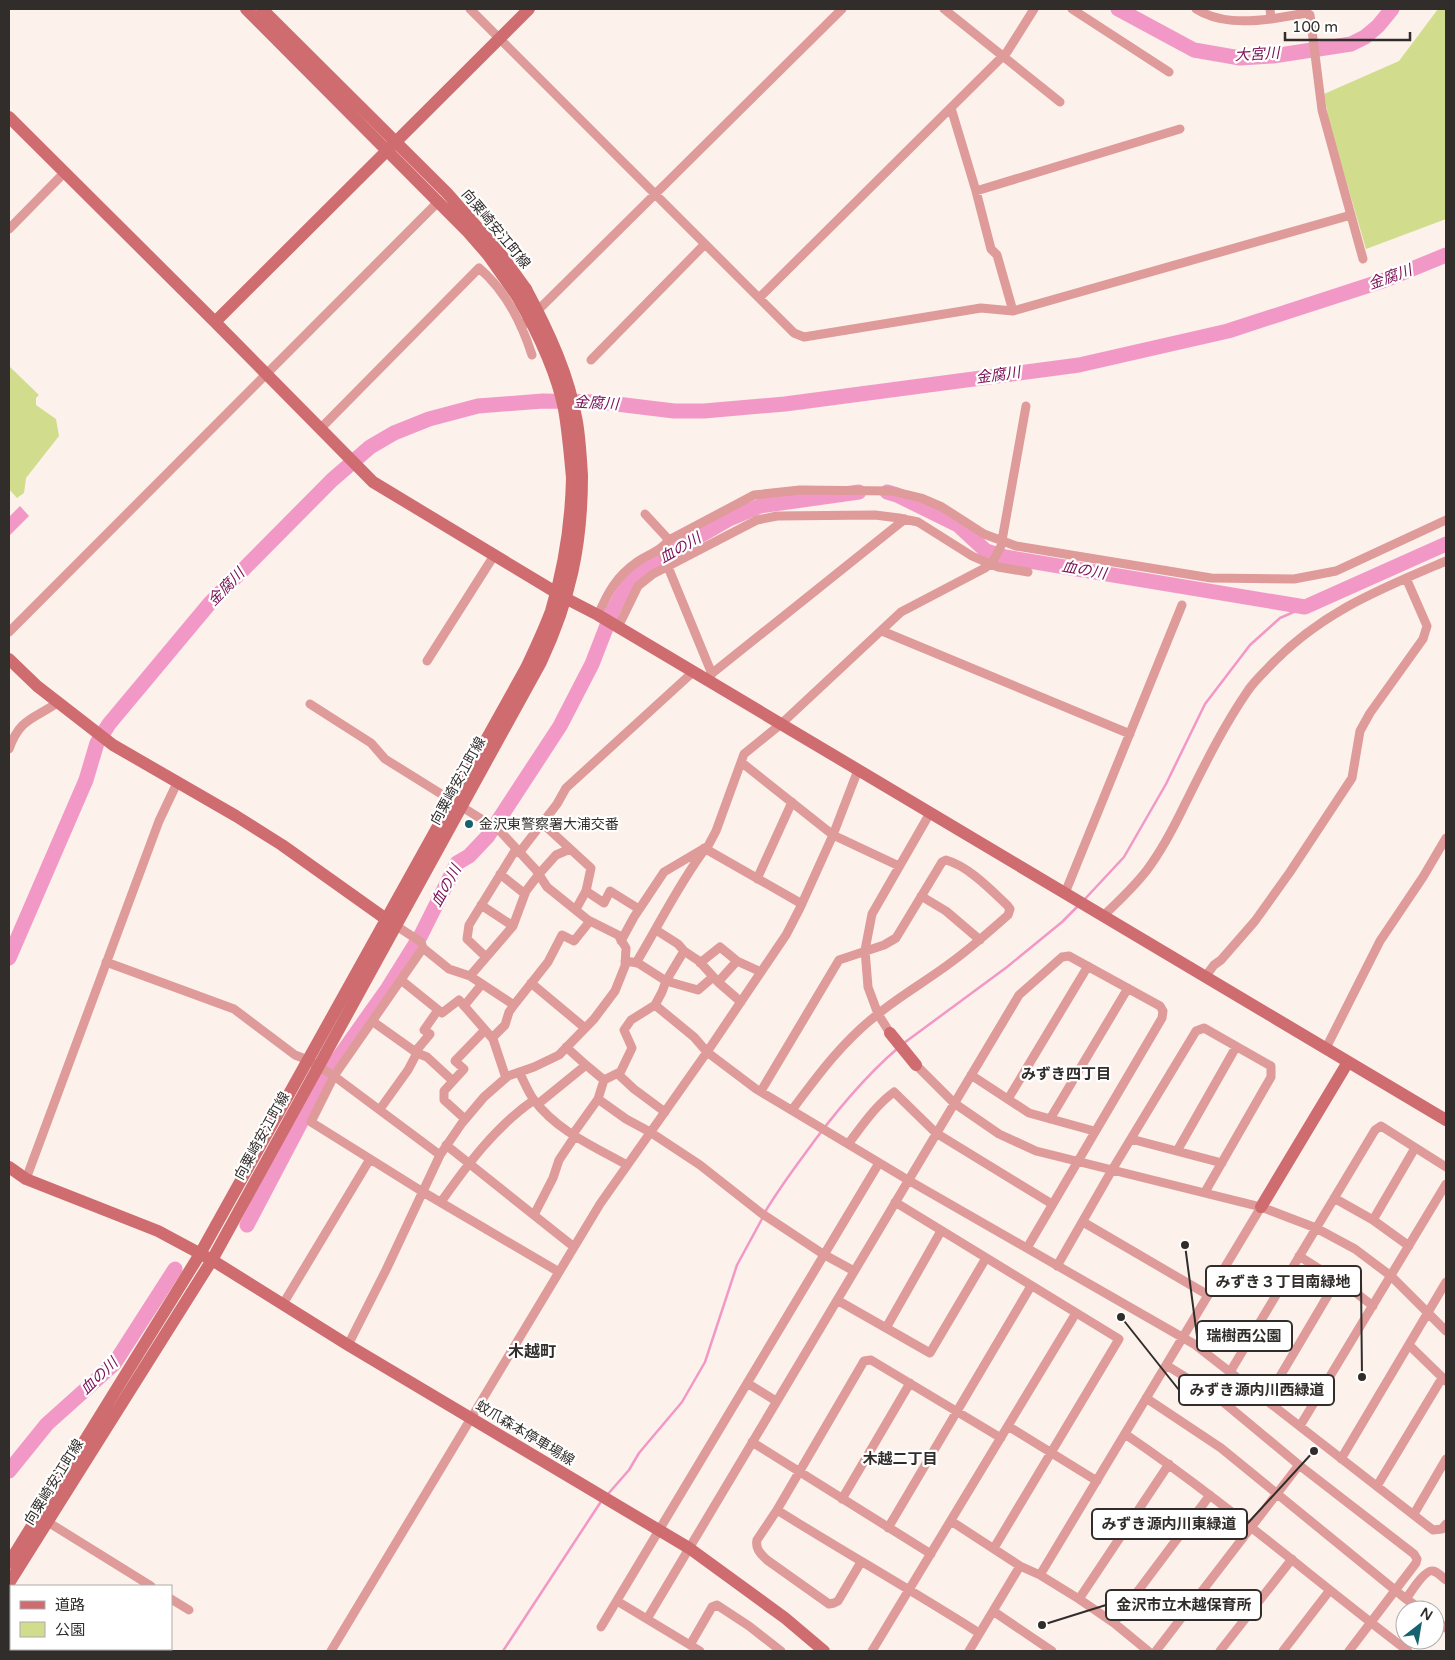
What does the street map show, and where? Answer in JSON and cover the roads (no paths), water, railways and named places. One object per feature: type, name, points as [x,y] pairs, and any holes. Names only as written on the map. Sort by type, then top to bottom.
[{"type":"street","name":"向粟崎安江町線","points":[[9,1583],[42,1519],[206,1257],[314,1064],[390,922],[541,662],[556,630],[561,596],[580,534],[577,477],[578,424],[570,390],[551,336],[522,293],[500,253],[480,229],[246,9]]},
{"type":"street","name":"向粟崎安江町線","points":[[262,9],[391,147],[522,293]]},
{"type":"street","points":[[470,9],[794,333],[804,337],[981,308],[1013,312],[1351,214]]},
{"type":"street","points":[[216,322],[529,9]]},
{"type":"street","points":[[520,327],[842,9]]},
{"type":"street","points":[[944,9],[1060,102]]},
{"type":"street","points":[[759,298],[1007,52],[1034,9]]},
{"type":"street","points":[[1072,9],[1169,72]]},
{"type":"street","points":[[1196,9],[1223,20],[1251,21],[1307,13],[1310,16],[1322,110],[1363,259]]},
{"type":"street","points":[[1270,9],[1271,19]]},
{"type":"street","points":[[951,108],[991,249],[998,255],[1013,312]]},
{"type":"street","points":[[9,116],[64,173],[216,322],[373,482],[496,554],[561,596],[618,627],[693,672],[709,676],[781,724],[1446,1120]]},
{"type":"street","points":[[976,191],[1180,129]]},
{"type":"street","points":[[9,229],[64,173]]},
{"type":"street","points":[[9,632],[439,201]]},
{"type":"street","points":[[591,360],[705,244]]},
{"type":"street","points":[[320,429],[479,268],[489,277],[511,307],[532,355]]},
{"type":"street","points":[[621,941],[639,909],[664,872],[708,846],[716,831],[744,754],[781,724],[901,612],[985,568],[991,563],[1001,543],[1026,406]]},
{"type":"street","points":[[598,616],[608,592],[620,576],[639,561],[661,550],[669,540],[754,495],[800,490],[892,491],[921,498],[942,507],[1001,543],[1211,578],[1294,579],[1336,571],[1446,520]]},
{"type":"street","points":[[645,514],[669,540]]},
{"type":"street","points":[[618,627],[638,586],[653,574],[757,520],[777,516],[875,515],[918,522],[972,556],[998,567],[1028,572]]},
{"type":"street","points":[[709,676],[904,519]]},
{"type":"street","points":[[661,550],[669,566],[709,676]]},
{"type":"street","points":[[427,661],[496,554]]},
{"type":"street","points":[[1103,916],[1129,893],[1153,861],[1168,838],[1216,743],[1248,690],[1278,658],[1305,633],[1334,613],[1358,600],[1446,561]]},
{"type":"street","points":[[1205,977],[1255,921],[1352,778],[1360,731],[1370,713],[1423,639],[1427,626],[1406,578]]},
{"type":"street","points":[[1069,896],[1130,734],[1182,604]]},
{"type":"street","points":[[882,631],[1130,734]]},
{"type":"street","points":[[9,660],[57,702],[113,745],[236,816],[282,845],[420,942],[448,969],[470,976],[514,1005]]},
{"type":"street","points":[[486,957],[468,938],[469,926],[500,874],[557,804],[566,788],[693,672]]},
{"type":"street","points":[[9,749],[14,735],[29,719],[57,702]]},
{"type":"street","points":[[310,704],[371,744],[385,759],[494,826],[539,874],[547,887],[590,921],[618,935],[626,948],[625,966],[615,991],[594,1019],[560,1054],[506,1078],[484,1097],[446,1145],[348,1345]]},
{"type":"street","points":[[741,762],[833,835],[899,866]]},
{"type":"street","points":[[331,1651],[600,1204],[707,1052],[786,935],[833,835],[858,770]]},
{"type":"street","points":[[26,1179],[159,820],[177,783]]},
{"type":"street","points":[[757,879],[792,802]]},
{"type":"street","points":[[930,813],[872,914],[865,950],[868,987],[878,1014],[890,1033],[916,1065],[954,1103],[999,1134],[1036,1151],[1261,1207],[1316,1228],[1355,1249],[1391,1276],[1446,1331]]},
{"type":"street","points":[[542,823],[590,868],[586,891],[576,909]]},
{"type":"street","points":[[1326,1048],[1380,941],[1423,877],[1446,838]]},
{"type":"street","points":[[470,976],[513,926],[525,894],[539,874],[556,855],[570,849]]},
{"type":"street","points":[[704,849],[802,904]]},
{"type":"street","points":[[636,963],[689,870],[704,849]]},
{"type":"street","points":[[761,1091],[839,960],[884,945],[896,938],[942,862],[946,860],[953,862],[980,880],[1007,905],[1010,909],[1008,915],[980,940],[878,1014],[848,1040],[792,1110]]},
{"type":"street","points":[[500,874],[525,894]]},
{"type":"street","points":[[586,891],[604,903],[610,891],[639,909]]},
{"type":"street","points":[[921,896],[946,910],[980,940]]},
{"type":"street","points":[[481,906],[513,926]]},
{"type":"street","points":[[492,1038],[505,1025],[509,1012],[548,962],[562,935],[574,941],[590,921]]},
{"type":"street","points":[[656,930],[678,944],[741,1002]]},
{"type":"street","points":[[420,942],[401,980],[334,1076],[311,1122],[423,1192],[559,1272]]},
{"type":"street","points":[[700,963],[720,947],[737,961],[761,972]]},
{"type":"street","points":[[534,1215],[553,1178],[559,1160],[598,1099],[604,1080],[620,1072],[632,1048],[624,1030],[631,1020],[655,1005],[666,981],[684,951]]},
{"type":"street","points":[[647,1619],[1019,994],[1062,956],[1069,956],[1160,1006],[1163,1010],[1162,1018],[1027,1248]]},
{"type":"street","points":[[626,961],[636,963],[666,981],[698,990],[716,979],[737,961]]},
{"type":"street","points":[[106,962],[234,1009],[295,1055],[334,1076],[440,1155]]},
{"type":"street","points":[[1008,1100],[1088,966]]},
{"type":"street","points":[[401,980],[442,1014],[459,1000],[492,1038],[506,1078]]},
{"type":"street","points":[[531,983],[585,1028]]},
{"type":"street","points":[[464,1006],[482,984]]},
{"type":"street","points":[[1050,1119],[1128,988]]},
{"type":"street","points":[[655,1005],[694,1037],[707,1052],[756,1089],[908,1180],[1194,1344],[1433,1530],[1442,1529],[1446,1524]]},
{"type":"street","points":[[380,1109],[408,1070],[416,1053],[430,1034],[424,1030],[438,1010]]},
{"type":"street","points":[[372,1021],[416,1053],[427,1057],[453,1081]]},
{"type":"street","points":[[1057,1266],[1112,1170],[1196,1031],[1204,1028],[1271,1066],[1272,1072],[1271,1077],[1205,1192]]},
{"type":"street","points":[[465,1119],[444,1100],[444,1091],[464,1069],[455,1061],[485,1030]]},
{"type":"street","points":[[566,1047],[604,1080]]},
{"type":"street","points":[[1177,1151],[1236,1047]]},
{"type":"street","points":[[1040,1575],[1348,1062]]},
{"type":"street","points":[[440,1202],[468,1163],[519,1110],[536,1102],[586,1065]]},
{"type":"street","points":[[520,1072],[536,1102],[555,1123],[627,1165]]},
{"type":"street","points":[[620,1072],[619,1075],[634,1089],[665,1112]]},
{"type":"street","points":[[970,1075],[1029,1113],[1094,1131]]},
{"type":"street","points":[[848,1144],[870,1114],[894,1092],[936,1133],[1052,1204]]},
{"type":"street","points":[[598,1099],[626,1119],[650,1132],[700,1165],[779,1225],[823,1254],[854,1271]]},
{"type":"street","points":[[1230,1372],[1375,1130],[1381,1126],[1446,1167]]},
{"type":"street","points":[[1131,1138],[1222,1163]]},
{"type":"street","points":[[446,1145],[574,1246]]},
{"type":"street","points":[[1373,1220],[1415,1148]]},
{"type":"street","points":[[283,1304],[370,1159]]},
{"type":"street","points":[[601,1628],[879,1163]]},
{"type":"street","name":"蚊爪森本停車場線","points":[[9,1167],[26,1179],[158,1231],[206,1257],[348,1345],[689,1548],[785,1618],[824,1651]]},
{"type":"street","points":[[1300,1426],[1446,1184]]},
{"type":"street","points":[[1334,1198],[1373,1220],[1409,1246]]},
{"type":"street","points":[[895,1202],[1119,1339],[994,1548]]},
{"type":"street","points":[[1083,1222],[1208,1295]]},
{"type":"street","points":[[886,1328],[942,1231]]},
{"type":"street","points":[[1299,1256],[1351,1289],[1373,1306]]},
{"type":"street","points":[[837,1300],[930,1353],[986,1258]]},
{"type":"street","points":[[1266,1400],[1337,1280]]},
{"type":"street","points":[[1341,1459],[1445,1285]]},
{"type":"street","points":[[888,1528],[1031,1286]]},
{"type":"street","points":[[872,1651],[1076,1313]]},
{"type":"street","points":[[1377,1486],[1444,1379],[1409,1345]]},
{"type":"street","points":[[860,1562],[838,1601],[829,1604],[767,1560],[758,1551],[756,1544],[864,1361],[871,1360],[1001,1438]]},
{"type":"street","points":[[1166,1365],[1216,1396],[1299,1465],[1414,1554],[1417,1559],[1416,1563],[1349,1651]]},
{"type":"street","points":[[747,1383],[776,1401]]},
{"type":"street","points":[[842,1499],[910,1383]]},
{"type":"street","points":[[1146,1398],[1221,1448],[1406,1599],[1425,1573],[1430,1570],[1435,1571],[1446,1580]]},
{"type":"street","points":[[1008,1426],[1097,1481]]},
{"type":"street","points":[[1124,1434],[1169,1464],[1408,1651]]},
{"type":"street","points":[[752,1442],[931,1554]]},
{"type":"street","points":[[1414,1514],[1446,1459]]},
{"type":"street","points":[[1079,1598],[1169,1464]]},
{"type":"street","points":[[1156,1651],[1299,1465]]},
{"type":"street","points":[[1114,1623],[1210,1496]]},
{"type":"street","points":[[777,1510],[980,1633]]},
{"type":"street","name":"向粟崎安江町線","points":[[9,1563],[42,1519]]},
{"type":"street","points":[[42,1519],[149,1585]]},
{"type":"street","points":[[951,1521],[1020,1566],[1040,1575],[1079,1598],[1148,1651]]},
{"type":"street","points":[[1220,1651],[1292,1559]]},
{"type":"street","points":[[968,1651],[1020,1566]]},
{"type":"street","points":[[1284,1651],[1330,1590]]},
{"type":"street","points":[[172,1600],[189,1610]]},
{"type":"street","points":[[618,1601],[700,1651]]},
{"type":"street","points":[[690,1645],[712,1607],[717,1605],[749,1626],[781,1651]]},
{"type":"street","points":[[993,1611],[1052,1651]]},
{"type":"waterway","name":"大宮川","points":[[1118,9],[1194,50],[1240,58],[1273,56],[1351,44],[1365,37],[1378,26],[1392,9]]},
{"type":"waterway","name":"金腐川","points":[[9,958],[86,780],[97,743],[109,724],[210,603],[332,480],[370,447],[394,433],[429,419],[478,406],[543,401],[600,402],[674,411],[704,411],[785,404],[1079,365],[1228,331],[1385,280],[1446,255]]},
{"type":"waterway","name":"血の川","points":[[247,1225],[332,1067],[388,988],[421,935],[457,863],[469,856],[488,836],[560,726],[592,664],[613,610],[629,581],[641,570],[729,519],[760,506],[859,492]]},
{"type":"waterway","name":"血の川","points":[[887,492],[958,525],[986,551],[1005,557],[1305,607],[1446,544]]},
{"type":"waterway","points":[[1084,900],[1124,857],[1166,784],[1205,704],[1250,645],[1280,618],[1305,607]]},
{"type":"waterway","points":[[904,1043],[1007,967],[1062,922],[1078,906]]},
{"type":"waterway","points":[[765,1212],[794,1169],[837,1112],[872,1072],[898,1048]]},
{"type":"waterway","points":[[608,1494],[629,1470],[639,1453],[682,1402],[705,1362],[737,1265],[763,1217]]},
{"type":"waterway","name":"血の川","points":[[9,1471],[47,1424],[114,1364],[175,1269]]},
{"type":"waterway","points":[[503,1651],[602,1500]]},
{"type":"place","name":"金沢東警察署大浦交番","points":[[469,824]]},
{"type":"place","name":"瑞樹西公園","points":[[1185,1245]]},
{"type":"place","name":"みずき源内川西緑道","points":[[1121,1317]]},
{"type":"place","name":"みずき３丁目南緑地","points":[[1362,1377]]},
{"type":"place","name":"みずき源内川東緑道","points":[[1314,1451]]},
{"type":"place","name":"金沢市立木越保育所","points":[[1042,1625]]},
{"type":"district","name":"みずき四丁目","points":[[1066,1074]]},
{"type":"district","name":"木越町","points":[[532,1352]]},
{"type":"district","name":"木越二丁目","points":[[900,1459]]}]
